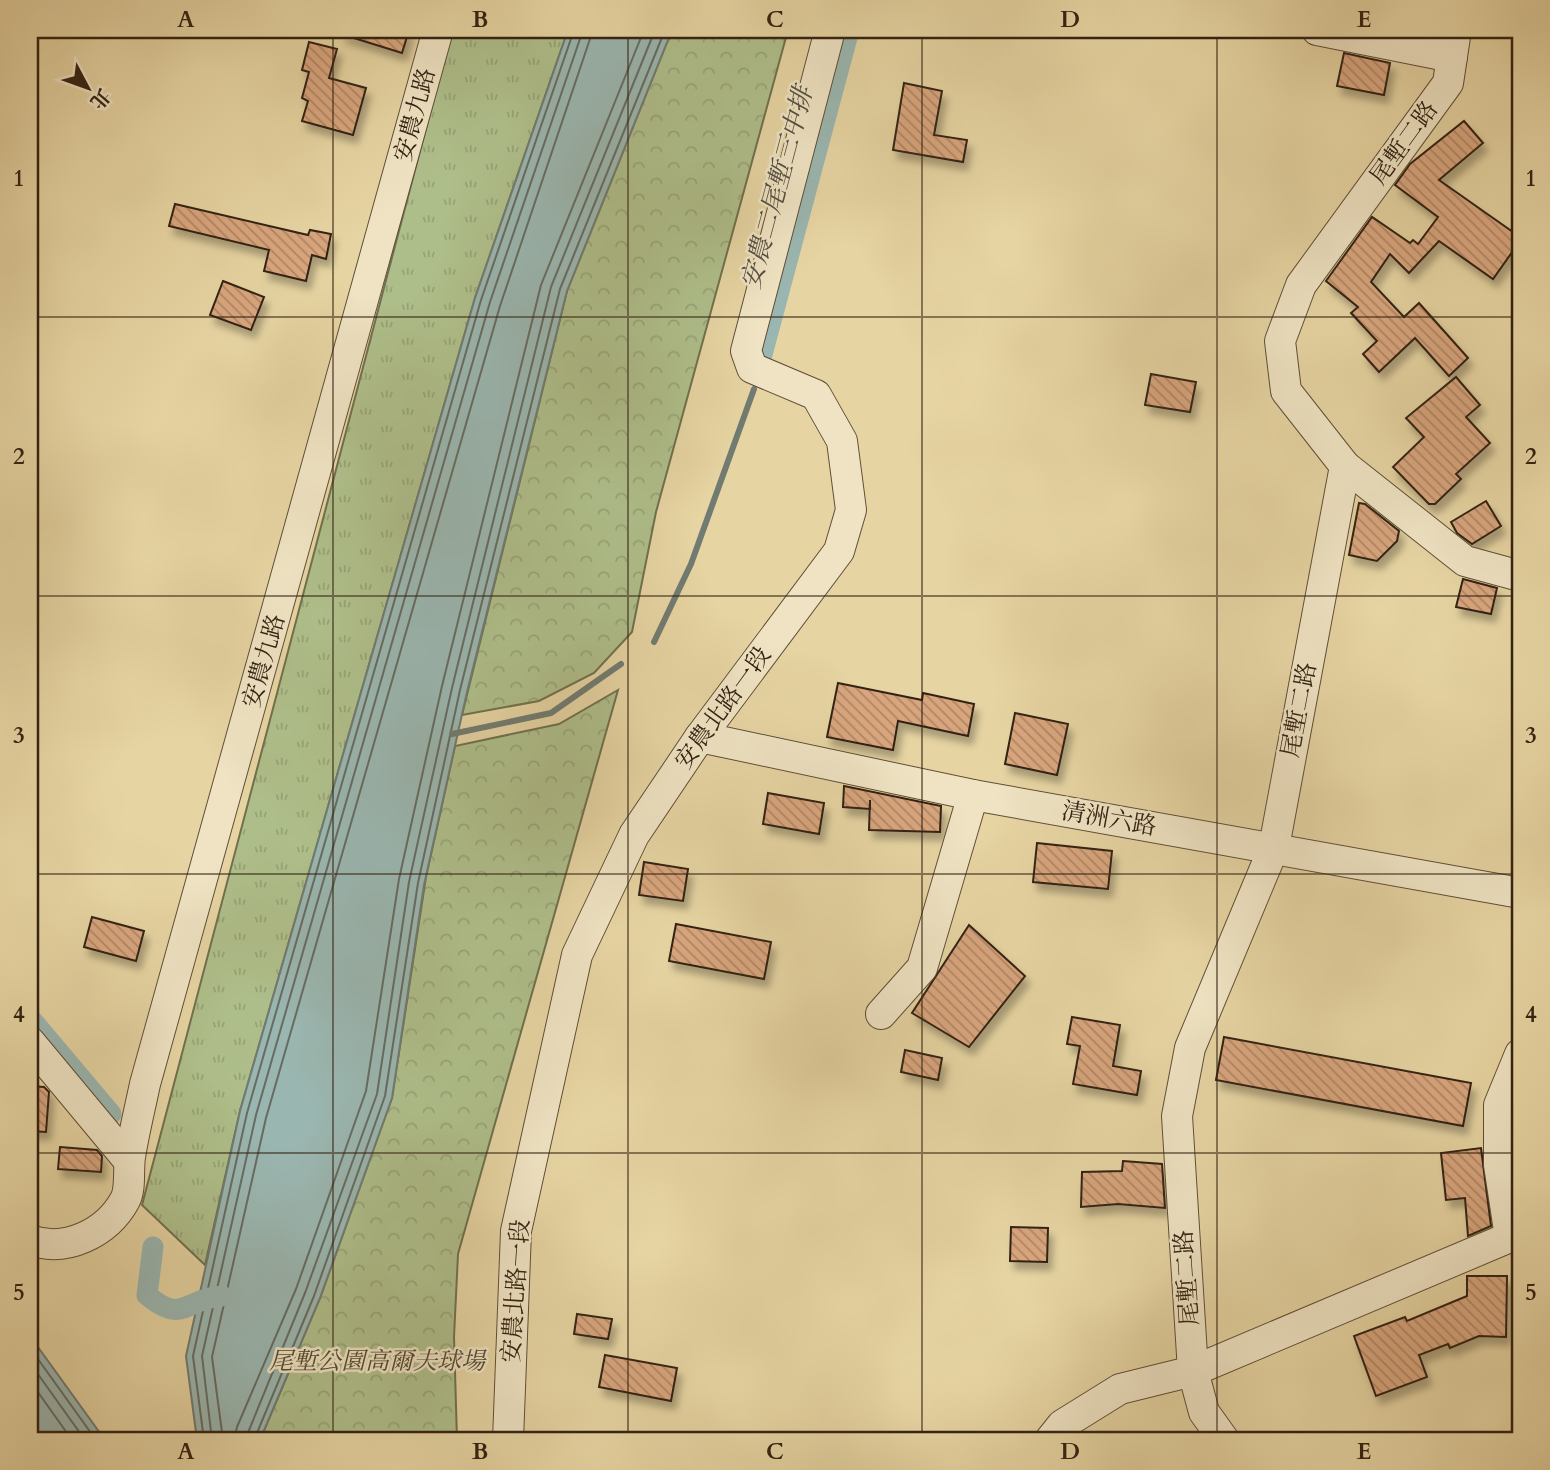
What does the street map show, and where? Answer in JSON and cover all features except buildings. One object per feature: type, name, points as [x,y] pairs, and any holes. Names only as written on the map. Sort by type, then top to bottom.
[{"type":"street","name":"安農九路","points":[[37,1243],[79,1241],[104,1226],[126,1198],[129,1161],[145,1084],[438,30]]},
{"type":"street","name":"安農北路一段","points":[[509,1440],[516,1231],[577,955],[634,835],[700,737],[839,551],[851,510],[842,441],[816,395],[752,368],[746,351],[830,30]]},
{"type":"street","points":[[1317,30],[1454,43]]},
{"type":"street","name":"尾塹二路","points":[[1224,1440],[1204,1412],[1193,1371],[1177,1116],[1190,1048],[1274,847],[1345,466],[1286,391],[1280,341],[1301,285],[1448,83],[1454,43]]},
{"type":"street","points":[[1345,466],[1465,561],[1520,576]]},
{"type":"street","name":"清洲六路","points":[[700,737],[974,795],[1520,893]]},
{"type":"street","points":[[881,1014],[922,968],[974,795]]},
{"type":"street","points":[[30,1042],[129,1161]]},
{"type":"street","points":[[1050,1440],[1062,1425],[1120,1389],[1193,1371],[1515,1240],[1499,1165],[1499,1105],[1520,1054]]},
{"type":"green space","points":[[452,30],[568,30],[475,298],[240,1111],[205,1265],[142,1205]]},
{"type":"green space","points":[[672,30],[788,30],[656,512],[632,632],[594,673],[539,701],[462,715],[567,291]]},
{"type":"green space","name":"尾塹公園高爾夫球場","points":[[618,690],[458,1254],[454,1337],[457,1440],[260,1440],[320,1298],[392,1098],[426,877],[455,746],[559,724]]},
{"type":"water","points":[[568,30],[672,30],[567,291],[467,692],[424,885],[392,1098],[320,1298],[260,1440],[197,1440],[186,1356],[240,1111],[475,298]]},
{"type":"water","points":[[30,1336],[105,1440],[30,1440]]},
{"type":"waterway","name":"安農二尾塹三中排","points":[[760,362],[849,30]]},
{"type":"waterway","points":[[654,642],[691,564],[754,389]]},
{"type":"waterway","points":[[452,734],[551,713],[621,664]]},
{"type":"waterway","points":[[30,1018],[111,1114]]},
{"type":"waterway","points":[[153,1247],[147,1295],[159,1304],[169,1309],[177,1309],[222,1296]]}]
